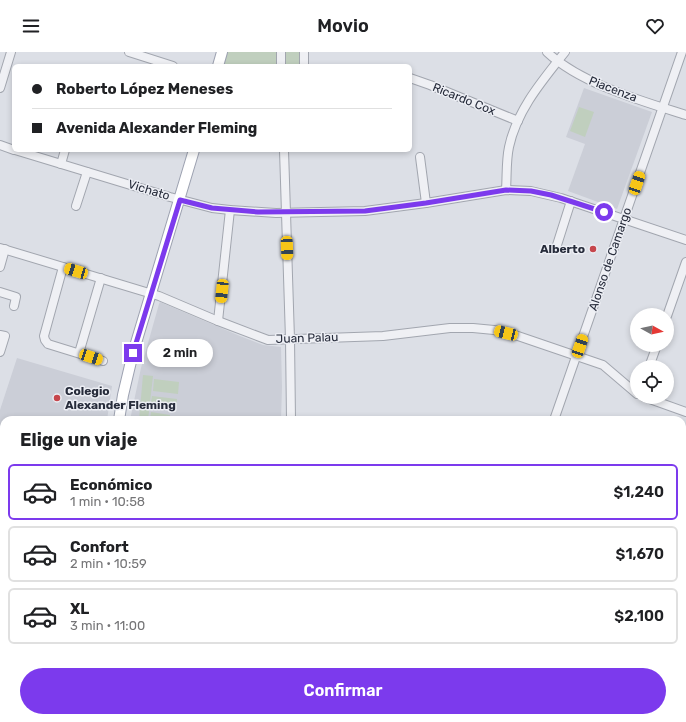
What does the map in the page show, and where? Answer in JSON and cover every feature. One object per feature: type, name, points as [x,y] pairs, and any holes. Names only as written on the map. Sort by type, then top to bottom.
[{"type":"main road","points":[[219,64],[222,52]]},
{"type":"main road","points":[[120,416],[130,366],[193,152]]},
{"type":"street","points":[[0,88],[11,52]]},
{"type":"street","points":[[129,52],[167,64]]},
{"type":"street","points":[[281,52],[281,64]]},
{"type":"street","points":[[304,52],[304,64]]},
{"type":"street","name":"Piacenza","points":[[547,52],[558,62],[589,80],[663,108],[686,115]]},
{"type":"street","points":[[506,190],[507,162],[513,131],[535,91],[565,52]]},
{"type":"street","name":"Alonso de Camargo","points":[[555,416],[682,52]]},
{"type":"street","name":"Ricardo Cox","points":[[412,79],[518,121]]},
{"type":"street","name":"Vichato","points":[[0,145],[12,149]]},
{"type":"street","name":"Vichato","points":[[22,152],[180,200],[212,208],[286,213],[365,211],[506,190],[531,191],[571,201],[686,240]]},
{"type":"street","points":[[61,164],[64,152]]},
{"type":"street","points":[[284,152],[291,416]]},
{"type":"street","points":[[420,157],[426,203]]},
{"type":"street","points":[[76,206],[87,172]]},
{"type":"street","points":[[557,245],[571,201]]},
{"type":"street","points":[[218,321],[230,210]]},
{"type":"street","points":[[0,267],[2,249]]},
{"type":"street","name":"Juan Palau","points":[[2,249],[152,293],[268,340],[383,336],[450,328],[494,330],[518,336],[603,365],[630,388]]},
{"type":"street","points":[[670,308],[686,262]]},
{"type":"street","points":[[63,267],[44,340],[48,344],[103,361]]},
{"type":"street","points":[[79,353],[101,278]]},
{"type":"street","points":[[0,292],[16,297],[14,306]]},
{"type":"street","points":[[0,335],[5,336],[0,352]]},
{"type":"street","points":[[664,404],[686,412]]},
{"type":"shaded area","points":[[584,88],[652,112],[617,209],[568,191],[585,144],[566,137]]},
{"type":"shaded area","points":[[160,302],[263,345],[281,347],[281,416],[131,416],[141,368]]},
{"type":"shaded area","name":"Colegio Alexander Fleming","points":[[17,358],[112,386],[108,416],[0,416],[0,410]]},
{"type":"green space","points":[[226,52],[276,52],[277,64],[223,64]]},
{"type":"green space","points":[[285,52],[302,52],[302,64],[285,64]]},
{"type":"green space","points":[[579,107],[594,112],[585,137],[570,131]]},
{"type":"green space","points":[[143,375],[153,376],[148,416],[139,416]]},
{"type":"green space","points":[[154,379],[179,382],[178,394],[153,391]]},
{"type":"green space","points":[[152,396],[177,399],[176,411],[150,408]]},
{"type":"green space","points":[[151,412],[170,415],[170,416],[150,416]]},
{"type":"place","name":"Alberto","points":[[593,249]]},
{"type":"place","name":"Colegio Alexander Fleming","points":[[57,398]]},
{"type":"route","points":[[133,353],[180,200],[212,208],[258,212],[286,213],[365,211],[426,203],[499,190],[518,190],[551,195],[604,212]]}]
